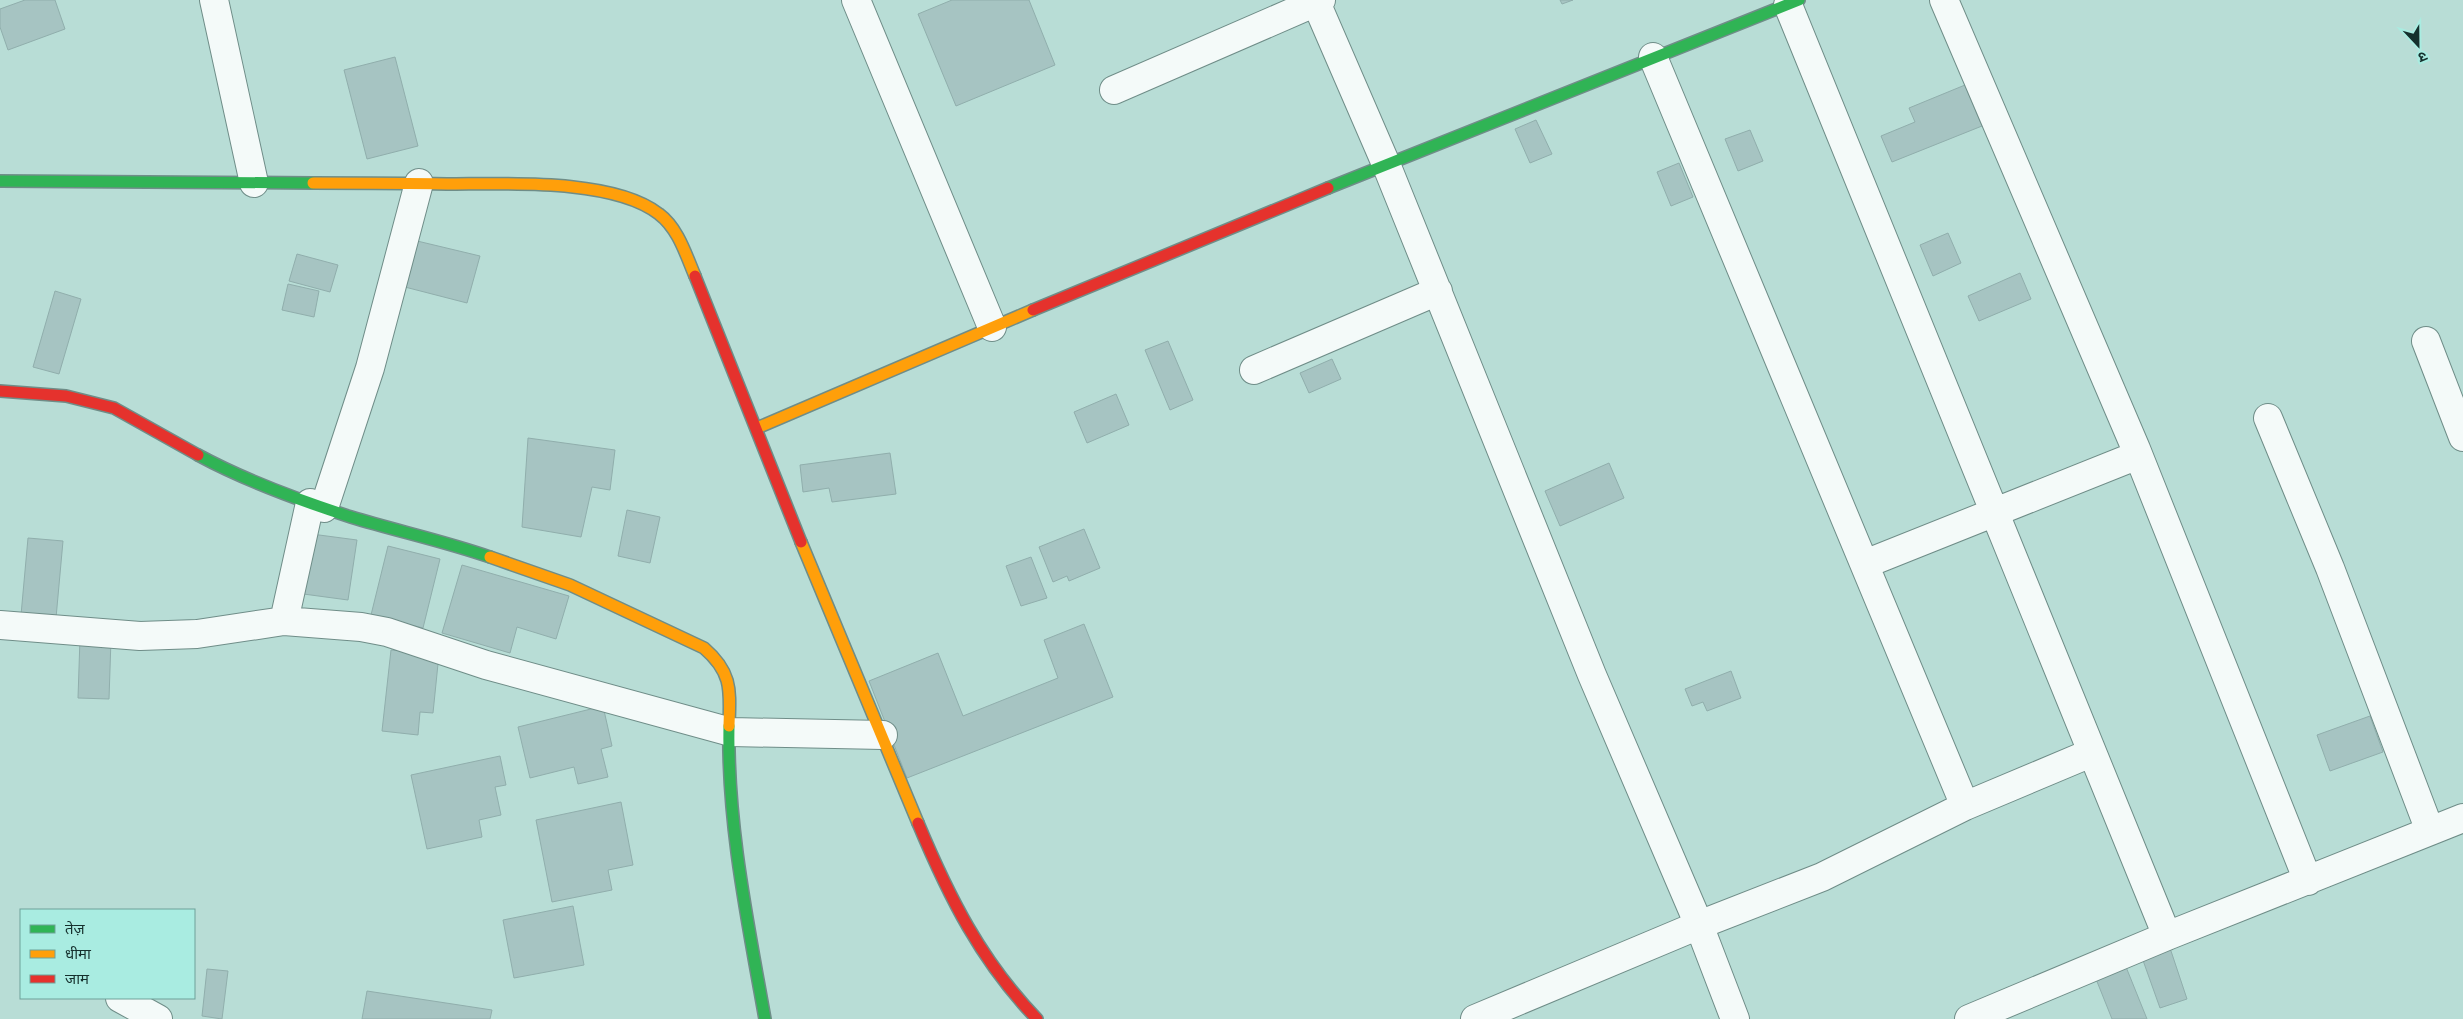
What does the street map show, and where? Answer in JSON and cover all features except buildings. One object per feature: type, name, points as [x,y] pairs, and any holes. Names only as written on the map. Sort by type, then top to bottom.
[{"type":"street","points":[[214,0],[254,183]]},
{"type":"street","points":[[856,0],[992,327]]},
{"type":"street","points":[[1944,0],[2138,454],[2308,881]]},
{"type":"street","points":[[1114,90],[1318,1],[1438,291],[1592,675],[1699,925],[1735,1019]]},
{"type":"street","points":[[757,428],[992,327],[1386,164],[1794,2],[1993,512],[2167,936]]},
{"type":"street","points":[[1653,57],[1965,806]]},
{"type":"street","points":[[0,181],[419,183],[568,188],[617,196],[641,203],[658,213],[674,230],[686,254],[822,594],[936,864],[959,913],[1002,980],[1037,1019]]},
{"type":"street","points":[[284,621],[317,505],[370,368],[419,183]]},
{"type":"street","points":[[1254,370],[1438,291]]},
{"type":"street","points":[[2426,341],[2463,437]]},
{"type":"street","points":[[0,391],[66,396],[114,408],[234,474],[317,505],[451,543],[570,585],[704,648],[716,658],[730,684],[731,732],[728,774],[736,842],[764,1019]]},
{"type":"street","points":[[2268,418],[2330,568],[2430,831]]},
{"type":"street","points":[[1864,564],[2138,454]]},
{"type":"street","points":[[0,624],[159,636],[230,630],[284,621],[361,627],[386,632],[486,665],[731,732],[882,736]]},
{"type":"street","points":[[1475,1019],[1699,925],[1822,878],[1965,806],[2091,753]]},
{"type":"street","points":[[1969,1019],[2167,936],[2463,818]]},
{"type":"street","points":[[122,999],[158,1019]]},
{"type":"traffic: fast","points":[[1328,188],[1799,0]]},
{"type":"traffic: fast","points":[[0,181],[313,183]]},
{"type":"traffic: fast","points":[[198,455],[254,482],[311,504],[490,557]]},
{"type":"traffic: fast","points":[[729,726],[731,800],[735,836],[765,1019]]},
{"type":"traffic: slow","points":[[313,183],[527,184],[587,189],[614,194],[639,202],[666,220],[681,242],[695,276]]},
{"type":"traffic: slow","points":[[757,428],[1033,310]]},
{"type":"traffic: slow","points":[[801,542],[918,823]]},
{"type":"traffic: slow","points":[[490,557],[570,585],[704,648],[720,666],[728,683],[730,703],[729,726]]},
{"type":"traffic: jam","points":[[1033,310],[1328,188]]},
{"type":"traffic: jam","points":[[695,276],[801,542]]},
{"type":"traffic: jam","points":[[0,391],[66,396],[114,408],[198,455]]},
{"type":"traffic: jam","points":[[918,823],[942,877],[968,927],[999,974],[1037,1019]]}]
